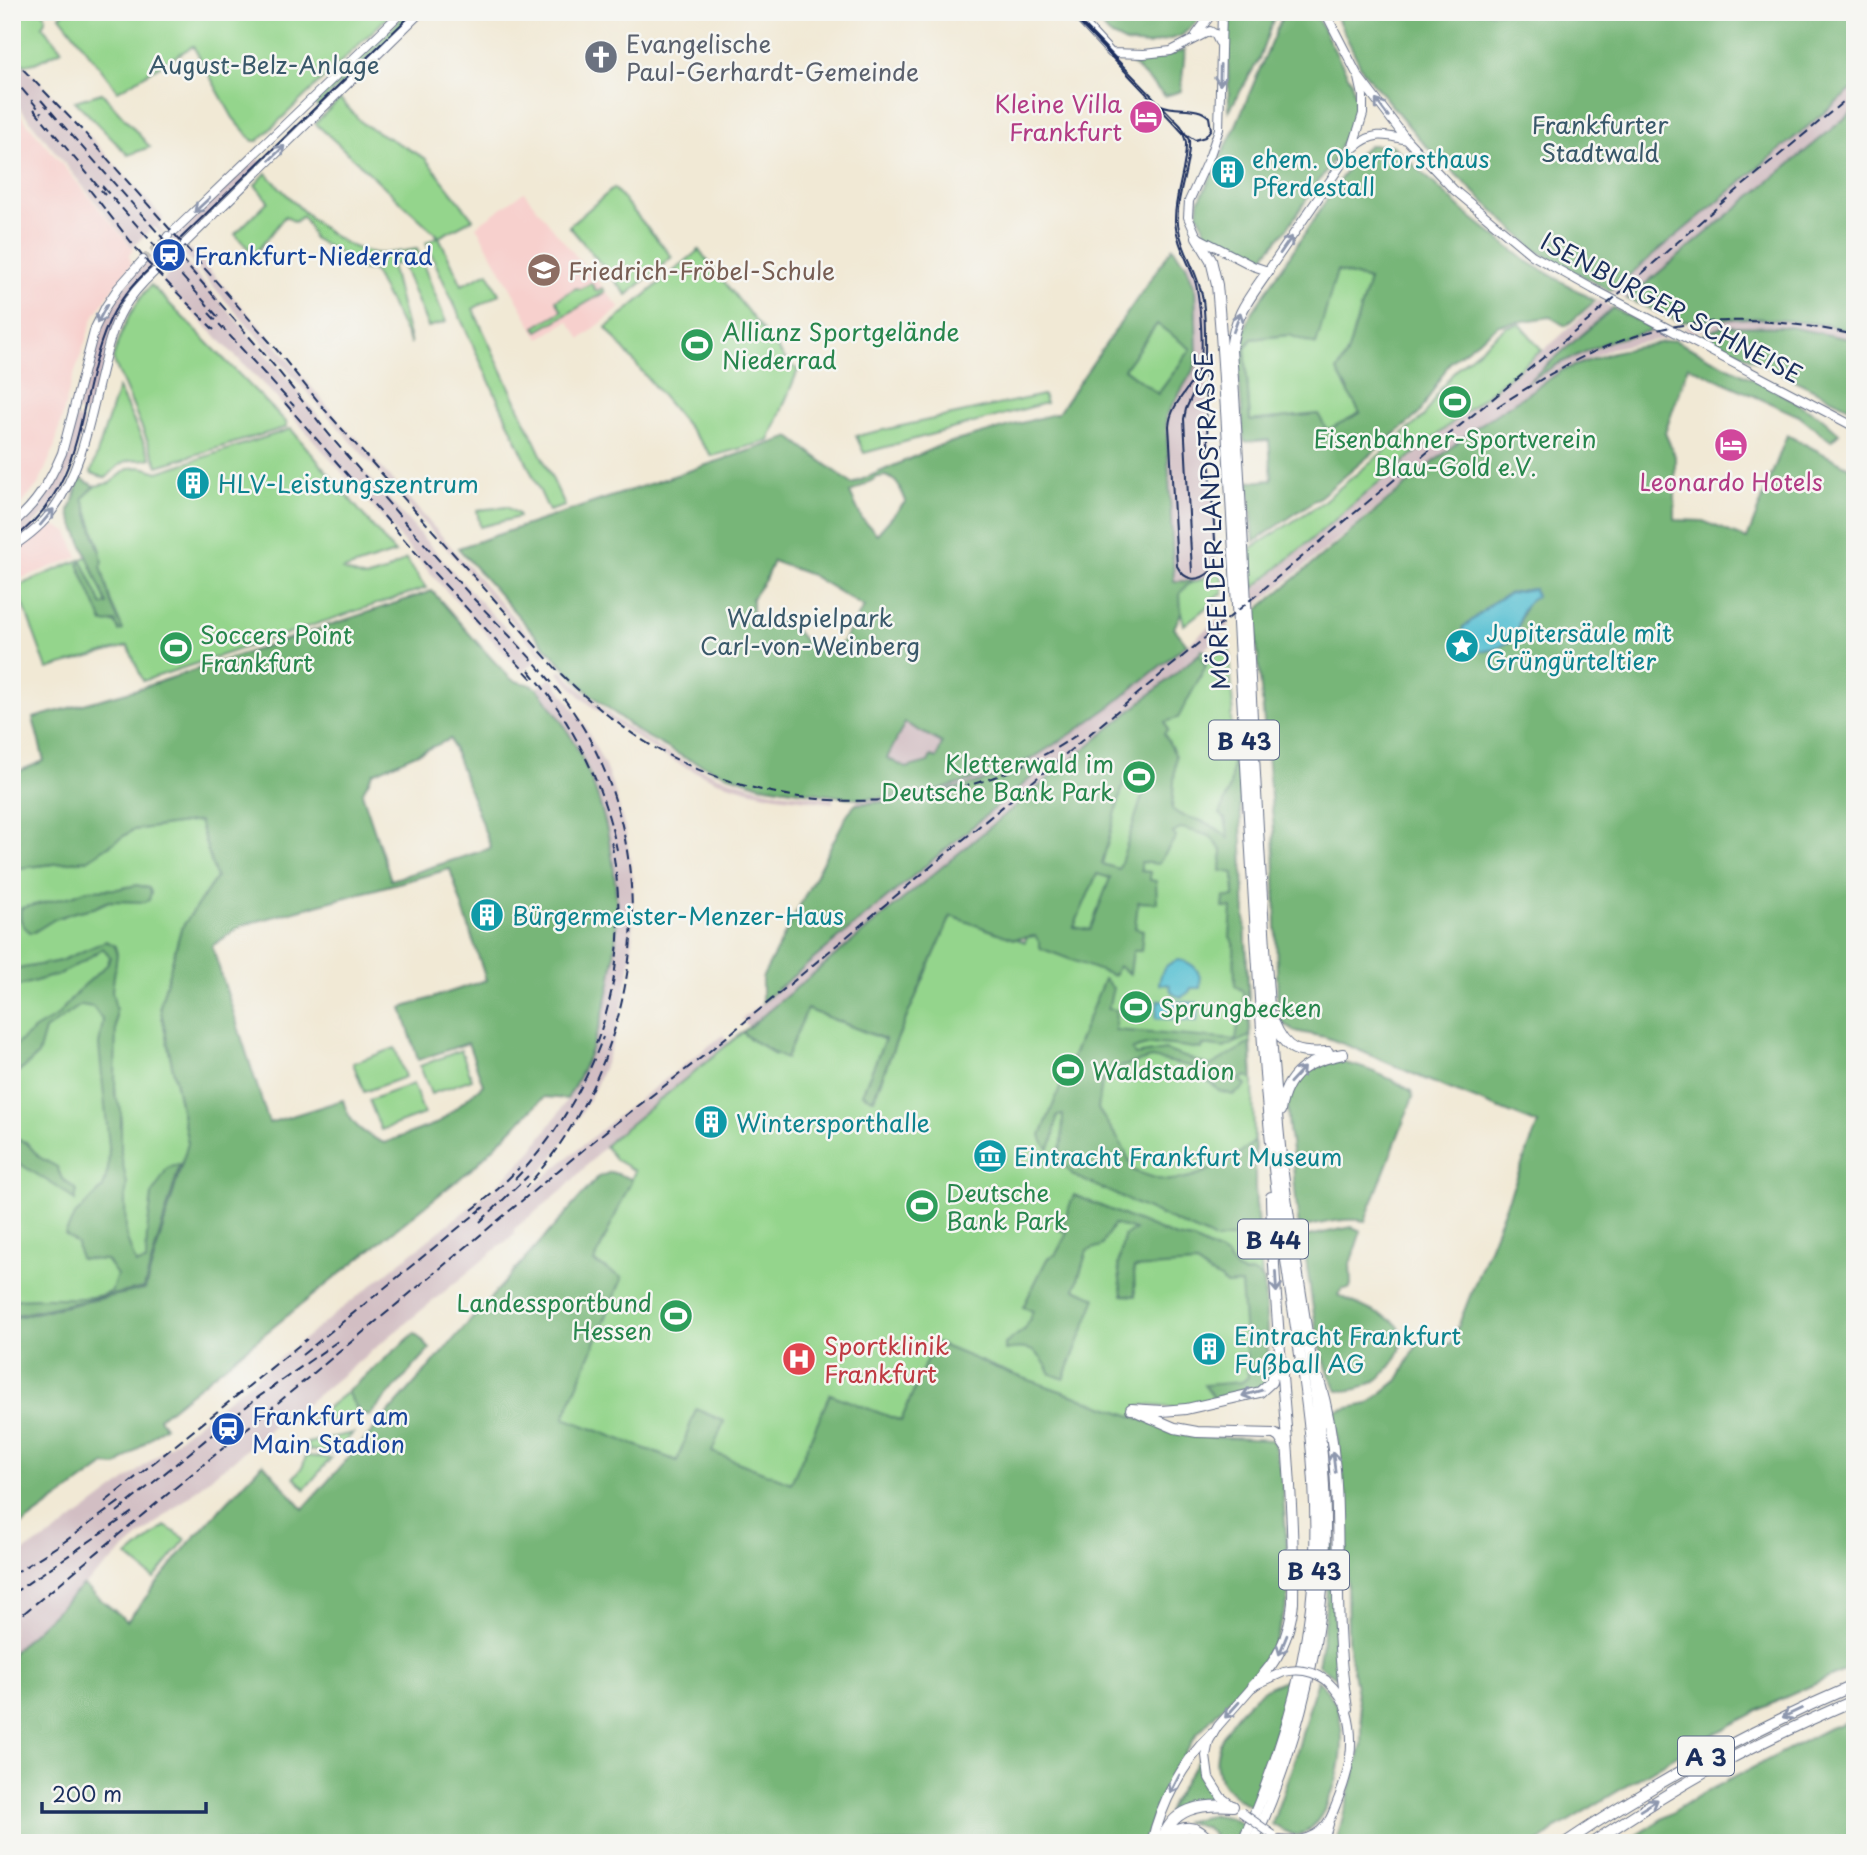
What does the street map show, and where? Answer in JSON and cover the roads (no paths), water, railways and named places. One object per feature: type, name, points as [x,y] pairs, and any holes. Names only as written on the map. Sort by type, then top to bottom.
[{"type":"highway","name":"MÖRFELDER LANDSTRASSE","points":[[1197,237],[1211,260],[1218,295],[1270,1140],[1310,1430],[1315,1500],[1315,1553],[1310,1622],[1293,1702],[1274,1767],[1242,1843]]},
{"type":"highway","name":"MÖRFELDER LANDSTRASSE","points":[[1253,1843],[1293,1738],[1313,1657],[1325,1552],[1321,1444],[1278,1122],[1231,350],[1233,330],[1241,310],[1268,271]]},
{"type":"highway","points":[[1270,1016],[1280,1037],[1292,1049],[1306,1053],[1343,1054],[1314,1061],[1300,1070],[1286,1088],[1278,1122]]},
{"type":"highway","name":"B 44","points":[[1253,1686],[1278,1657],[1287,1636],[1293,1594],[1289,1452],[1271,1208],[1270,1140]]},
{"type":"highway","points":[[1279,1338],[1274,1375],[1264,1390],[1186,1409],[1131,1409],[1186,1430],[1274,1434],[1289,1452]]},
{"type":"highway","name":"B 44","points":[[1311,1354],[1321,1386],[1336,1472],[1340,1665],[1347,1709]]},
{"type":"highway","name":"A 3","points":[[1565,1843],[1627,1802],[1710,1754],[1855,1685]]},
{"type":"highway","name":"A 3","points":[[1592,1843],[1724,1762],[1855,1700]]},
{"type":"highway","points":[[1152,1843],[1175,1783],[1199,1747],[1212,1734]]},
{"type":"highway","points":[[1162,1839],[1173,1820],[1189,1810],[1208,1805],[1237,1809]]},
{"type":"highway","points":[[1162,1839],[1180,1828],[1188,1828],[1200,1831],[1211,1843]]},
{"type":"main road","points":[[169,235],[402,12]]},
{"type":"main road","points":[[180,247],[421,12]]},
{"type":"main road","points":[[1073,12],[1111,52],[1161,53],[1175,50],[1211,31],[1221,46]]},
{"type":"main road","points":[[1192,39],[1213,12]]},
{"type":"main road","name":"B 43","points":[[1197,237],[1189,221],[1188,207],[1219,129],[1222,12]]},
{"type":"main road","name":"ISENBURGER SCHNEISE","points":[[1325,12],[1358,75],[1406,140],[1453,189],[1532,255],[1855,427]]},
{"type":"main road","name":"B 43","points":[[1268,271],[1352,149],[1363,114],[1363,96],[1358,75]]},
{"type":"main road","points":[[1352,149],[1372,136],[1383,135],[1406,140]]},
{"type":"main road","points":[[1197,237],[1268,271]]},
{"type":"main road","points":[[12,524],[34,503],[47,485],[62,453],[90,343],[98,322],[118,288],[143,260]]},
{"type":"main road","points":[[12,547],[46,520],[64,493],[75,471],[88,429],[118,318],[130,299],[154,272]]},
{"type":"main road","points":[[71,418],[83,416],[88,429]]},
{"type":"main road","name":"B 44","points":[[1322,1843],[1345,1781],[1351,1753],[1347,1709],[1339,1694],[1326,1680],[1309,1671],[1284,1672],[1253,1686],[1212,1734],[1207,1749],[1207,1771],[1216,1791],[1279,1839],[1300,1840],[1312,1836],[1323,1828],[1331,1817]]},
{"type":"water","points":[[1534,589],[1536,597],[1523,610],[1516,633],[1506,643],[1492,650],[1482,651],[1460,643],[1463,627],[1492,604],[1514,592]]},
{"type":"water","points":[[1178,960],[1193,966],[1200,978],[1200,988],[1191,988],[1182,997],[1173,993],[1170,985],[1159,984],[1164,968]]},
{"type":"water","points":[[1158,1000],[1199,1003],[1197,1021],[1156,1018]]},
{"type":"tunnel","points":[[143,260],[166,239]]},
{"type":"tunnel","points":[[154,272],[176,251]]},
{"type":"tram line","points":[[181,238],[414,12]]},
{"type":"tram line","points":[[1069,12],[1174,123],[1183,133],[1186,142],[1175,222],[1180,244],[1196,285],[1202,351],[1199,368],[1174,408],[1169,426],[1177,566],[1188,578],[1202,577],[1211,571],[1216,557],[1206,407],[1203,300],[1178,224],[1189,140],[1181,126],[1071,12]]},
{"type":"tram line","points":[[1161,105],[1199,111],[1209,117],[1211,129],[1205,137],[1195,140],[1184,133]]},
{"type":"tram line","points":[[12,540],[37,518],[55,493],[68,467],[108,324],[126,294],[150,268]]},
{"type":"tram line","points":[[1192,572],[1184,419],[1195,389]]},
{"type":"railway","points":[[12,58],[82,130],[276,349],[325,410],[559,672],[608,716],[649,744],[713,775],[765,791],[819,799],[874,800],[928,795],[981,782],[1031,761],[1078,734]]},
{"type":"railway","points":[[12,77],[42,113]]},
{"type":"railway","points":[[12,1623],[612,1126],[765,1005],[1588,321],[1723,202],[1855,92]]},
{"type":"railway","points":[[41,100],[265,355],[395,511],[544,674],[581,724],[608,781],[625,841],[632,903],[628,965],[616,1026],[594,1084],[563,1139],[525,1188]]},
{"type":"railway","points":[[34,109],[105,195]]},
{"type":"railway","points":[[102,186],[218,317]]},
{"type":"railway","points":[[89,189],[147,262],[214,330]]},
{"type":"railway","points":[[209,313],[294,406]]},
{"type":"railway","points":[[1497,407],[1581,358],[1617,342],[1663,329],[1718,321],[1745,321],[1801,325],[1855,335]]},
{"type":"railway","points":[[285,403],[423,561],[532,679]]},
{"type":"railway","points":[[529,670],[559,711],[584,755],[604,801],[617,850]]},
{"type":"railway","points":[[596,1044],[611,994],[618,943],[618,892],[611,841]]},
{"type":"railway","points":[[515,1179],[555,1130],[586,1076],[603,1037]]},
{"type":"railway","points":[[472,1210],[519,1168]]},
{"type":"railway","points":[[480,1222],[528,1176]]},
{"type":"railway","points":[[302,1355],[484,1207]]},
{"type":"railway","points":[[105,1502],[307,1339]]},
{"type":"railway","points":[[117,1512],[257,1398],[338,1341]]},
{"type":"railway","points":[[12,1575],[122,1500]]},
{"type":"railway","points":[[12,1594],[134,1511]]},
{"type":"place","name":"Evangelische Paul-Gerhardt-Gemeinde","points":[[601,57]]},
{"type":"place","name":"Kleine Villa Frankfurt","points":[[1146,117]]},
{"type":"place","name":"ehem. Oberforsthaus Pferdestall","points":[[1228,172]]},
{"type":"place","name":"Frankfurt-Niederrad","points":[[169,255]]},
{"type":"place","name":"Friedrich-Fröbel-Schule","points":[[544,270]]},
{"type":"place","name":"Allianz Sportgelände Niederrad","points":[[697,345]]},
{"type":"place","name":"Eisenbahner-Sportverein Blau-Gold e.V.","points":[[1455,402]]},
{"type":"place","name":"Leonardo Hotels","points":[[1731,445]]},
{"type":"place","name":"HLV-Leistungszentrum","points":[[193,483]]},
{"type":"place","name":"Jupitersäule mit Grüngürteltier","points":[[1462,646]]},
{"type":"place","name":"Soccers Point Frankfurt","points":[[176,648]]},
{"type":"place","name":"Kletterwald im Deutsche Bank Park","points":[[1139,777]]},
{"type":"place","name":"Bürgermeister-Menzer-Haus","points":[[487,915]]},
{"type":"place","name":"Sprungbecken","points":[[1136,1007]]},
{"type":"place","name":"Waldstadion","points":[[1068,1070]]},
{"type":"place","name":"Wintersporthalle","points":[[711,1122]]},
{"type":"place","name":"Eintracht Frankfurt Museum","points":[[990,1156]]},
{"type":"place","name":"Deutsche Bank Park","points":[[922,1206]]},
{"type":"place","name":"Landessportbund Hessen","points":[[676,1316]]},
{"type":"place","name":"Eintracht Frankfurt Fußball AG","points":[[1209,1349]]},
{"type":"place","name":"Sportklinik Frankfurt","points":[[799,1359]]},
{"type":"place","name":"Frankfurt am Main Stadion","points":[[228,1429]]},
{"type":"park label","name":"August-Belz-Anlage","points":[[264,64]]},
{"type":"park label","name":"Frankfurter Stadtwald","points":[[1600,138]]},
{"type":"park label","name":"Waldspielpark Carl-von-Weinberg","points":[[810,631]]}]
